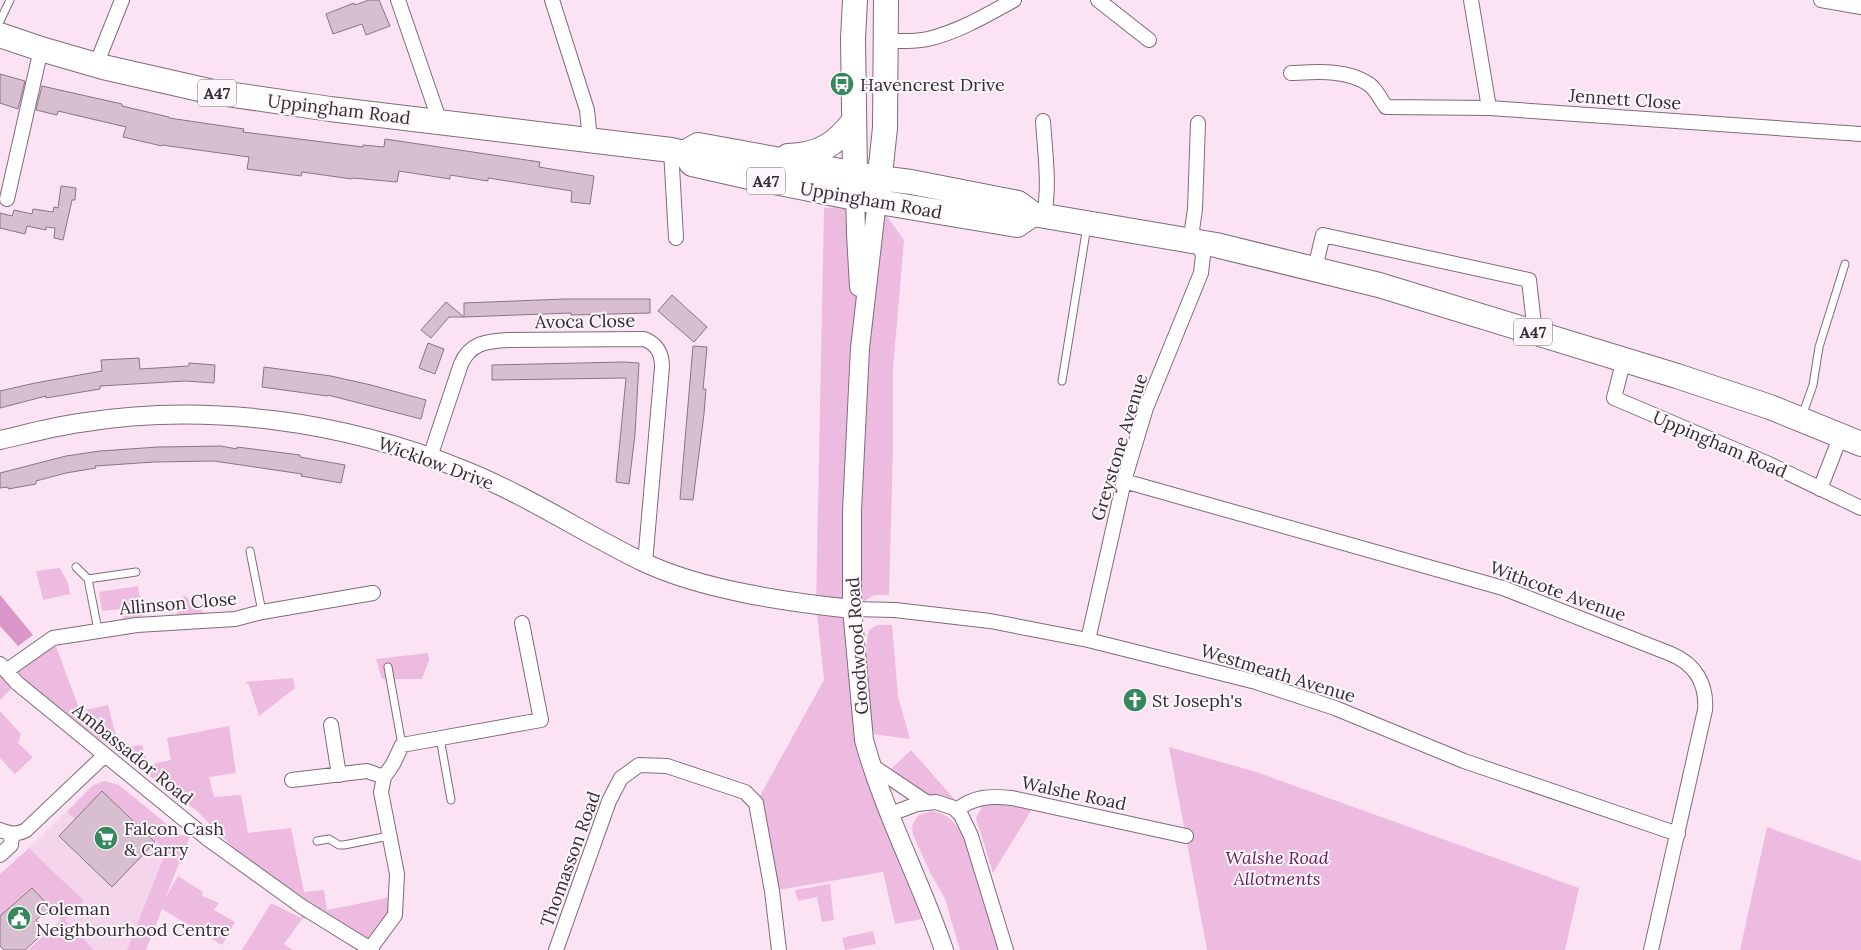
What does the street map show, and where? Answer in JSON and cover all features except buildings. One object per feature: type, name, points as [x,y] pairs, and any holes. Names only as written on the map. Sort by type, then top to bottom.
[{"type":"highway","points":[[855,0],[853,39],[855,174]]},
{"type":"highway","points":[[866,200],[879,178],[884,128],[886,0]]},
{"type":"highway","name":"Uppingham Road","points":[[0,35],[96,65],[212,92],[330,109],[677,152],[698,145],[855,174],[911,182],[1018,203],[1038,215],[1198,242],[1315,268],[1379,285],[1624,359],[1730,393],[1802,419],[1851,440]]},
{"type":"highway","points":[[770,157],[794,156],[825,149],[843,135],[854,121]]},
{"type":"highway","name":"Uppingham Road","points":[[677,152],[692,164],[866,200],[1017,225],[1038,215]]},
{"type":"street","points":[[96,65],[122,0]]},
{"type":"street","points":[[398,0],[440,122]]},
{"type":"street","points":[[552,0],[587,110],[590,140]]},
{"type":"street","points":[[885,41],[927,39],[950,33],[1014,0]]},
{"type":"street","points":[[1098,0],[1149,40]]},
{"type":"street","points":[[1471,0],[1489,108]]},
{"type":"street","points":[[1821,0],[1861,7]]},
{"type":"street","points":[[7,199],[41,49]]},
{"type":"street","name":"Jennett Close","points":[[1291,73],[1345,74],[1368,83],[1386,107],[1489,108],[1861,134]]},
{"type":"street","points":[[1038,215],[1047,201],[1043,122]]},
{"type":"street","name":"Greystone Avenue","points":[[1088,640],[1124,481],[1146,408],[1197,285],[1203,255],[1192,230],[1195,209],[1198,123]]},
{"type":"street","points":[[676,238],[677,152]]},
{"type":"street","name":"Goodwood Road","points":[[855,174],[866,200],[852,502],[852,609],[864,740],[888,815],[933,918],[944,950]]},
{"type":"street","points":[[1315,268],[1322,235],[1529,280],[1535,333]]},
{"type":"street","name":"Avoca Close","points":[[430,457],[461,364],[468,352],[479,344],[486,341],[508,340],[644,339],[650,341],[660,352],[662,367],[645,563]]},
{"type":"street","name":"Uppingham Road","points":[[1624,359],[1614,398],[1769,464],[1861,508]]},
{"type":"street","name":"Wicklow Drive","points":[[0,440],[78,423],[114,418],[188,415],[261,418],[334,430],[430,457],[502,487],[645,563],[686,578],[728,589],[807,604],[852,609]]},
{"type":"street","points":[[1820,488],[1851,440]]},
{"type":"street","name":"Withcote Avenue","points":[[1124,481],[1503,588],[1679,657],[1686,662],[1698,674],[1706,700],[1651,950]]},
{"type":"street","name":"Allinson Close","points":[[3,667],[53,638],[144,624],[235,619],[262,612],[373,593]]},
{"type":"street","name":"Westmeath Avenue","points":[[852,609],[895,610],[990,621],[1088,640],[1256,682],[1335,708],[1464,760],[1678,834]]},
{"type":"street","points":[[371,949],[395,915],[397,874],[381,792],[384,777],[402,745],[542,720],[522,623]]},
{"type":"street","name":"Ambassador Road","points":[[3,667],[17,683],[208,839],[301,906],[371,949]]},
{"type":"street","points":[[331,725],[339,775]]},
{"type":"street","points":[[0,856],[11,845],[6,832],[20,834],[26,830],[105,755]]},
{"type":"street","name":"Thomasson Road","points":[[556,950],[609,802],[622,778],[639,765],[667,766],[745,792],[756,803],[772,890],[779,950]]},
{"type":"street","points":[[871,766],[926,802]]},
{"type":"street","points":[[292,780],[368,772],[384,777]]},
{"type":"street","name":"Walshe Road","points":[[957,810],[964,804],[979,798],[994,796],[1012,798],[1186,836]]},
{"type":"street","points":[[888,815],[926,802],[945,804],[957,810],[967,825],[971,836],[1006,950]]},
{"type":"lane","points":[[0,21],[10,0]]},
{"type":"lane","points":[[1062,381],[1088,224]]},
{"type":"lane","points":[[1802,419],[1813,385],[1819,348],[1845,264]]},
{"type":"lane","name":"Allinson Close","points":[[250,550],[262,612]]},
{"type":"lane","points":[[76,567],[88,579]]},
{"type":"lane","name":"Allinson Close","points":[[98,630],[88,579],[136,572]]},
{"type":"lane","points":[[388,667],[402,745]]},
{"type":"lane","points":[[440,738],[451,800]]},
{"type":"lane","points":[[317,841],[329,839],[339,845],[344,845],[389,836]]},
{"type":"shaded area","points":[[0,595],[33,635],[18,646],[0,626]]},
{"type":"shaded area","points":[[104,781],[119,785],[174,830],[127,950],[94,950],[65,920],[84,901],[29,848],[93,785]]},
{"type":"green space","points":[[878,204],[904,240],[893,370],[889,595],[874,595],[852,609],[860,737],[880,815],[897,844],[933,917],[895,924],[883,872],[772,891],[756,803],[824,680],[816,605],[824,208]]},
{"type":"green space","points":[[60,568],[68,583],[70,594],[43,600],[36,571]]},
{"type":"green space","points":[[138,586],[144,624],[125,627],[121,609],[102,611],[99,592]]},
{"type":"green space","points":[[184,595],[211,619],[174,621]]},
{"type":"green space","points":[[877,625],[892,625],[898,696],[910,739],[872,734],[866,653],[869,630]]},
{"type":"green space","points":[[53,638],[80,711],[108,705],[119,748],[142,745],[148,765],[171,760],[167,738],[229,726],[236,773],[209,777],[214,797],[241,795],[248,833],[291,828],[304,892],[324,890],[327,910],[396,896],[395,915],[370,949],[317,916],[302,919],[284,944],[293,950],[242,950],[271,903],[301,918],[301,906],[260,875],[197,811],[8,672],[17,683],[0,700],[0,664],[6,671]]},
{"type":"green space","points":[[428,653],[429,660],[422,679],[382,679],[376,659]]},
{"type":"green space","points":[[293,678],[295,688],[259,716],[249,685],[245,682]]},
{"type":"green space","points":[[0,711],[21,734],[18,743],[33,757],[15,774],[0,758]]},
{"type":"green space","name":"Walshe Road Allotments","points":[[1169,747],[1256,772],[1579,888],[1565,950],[1207,950]]},
{"type":"green space","points":[[911,750],[957,802],[914,791],[886,774]]},
{"type":"green space","points":[[104,781],[119,785],[180,835],[190,836],[165,899],[178,876],[203,892],[202,896],[219,903],[214,910],[235,922],[222,945],[162,909],[146,950],[127,950],[166,851],[102,791],[75,819],[67,812],[93,785]]},
{"type":"green space","points":[[987,797],[1034,806],[993,873],[976,818]]},
{"type":"green space","points":[[932,811],[948,817],[965,839],[999,950],[960,950],[945,899],[913,835],[912,826],[915,820],[919,815]]},
{"type":"green space","points":[[1767,827],[1861,861],[1861,950],[1740,950]]},
{"type":"green space","points":[[29,848],[84,901],[65,920],[94,950],[28,950],[61,920],[32,888],[0,916],[0,874]]},
{"type":"green space","points":[[830,884],[834,920],[822,922],[817,897],[798,901],[795,890]]},
{"type":"green space","points":[[873,931],[876,944],[845,950],[842,938]]},
{"type":"place","name":"Havencrest Drive","points":[[842,84]]},
{"type":"place","name":"St Joseph's","points":[[1135,700]]},
{"type":"place","name":"Falcon Cash & Carry","points":[[106,838]]},
{"type":"place","name":"Coleman Neighbourhood Centre","points":[[19,918]]}]
